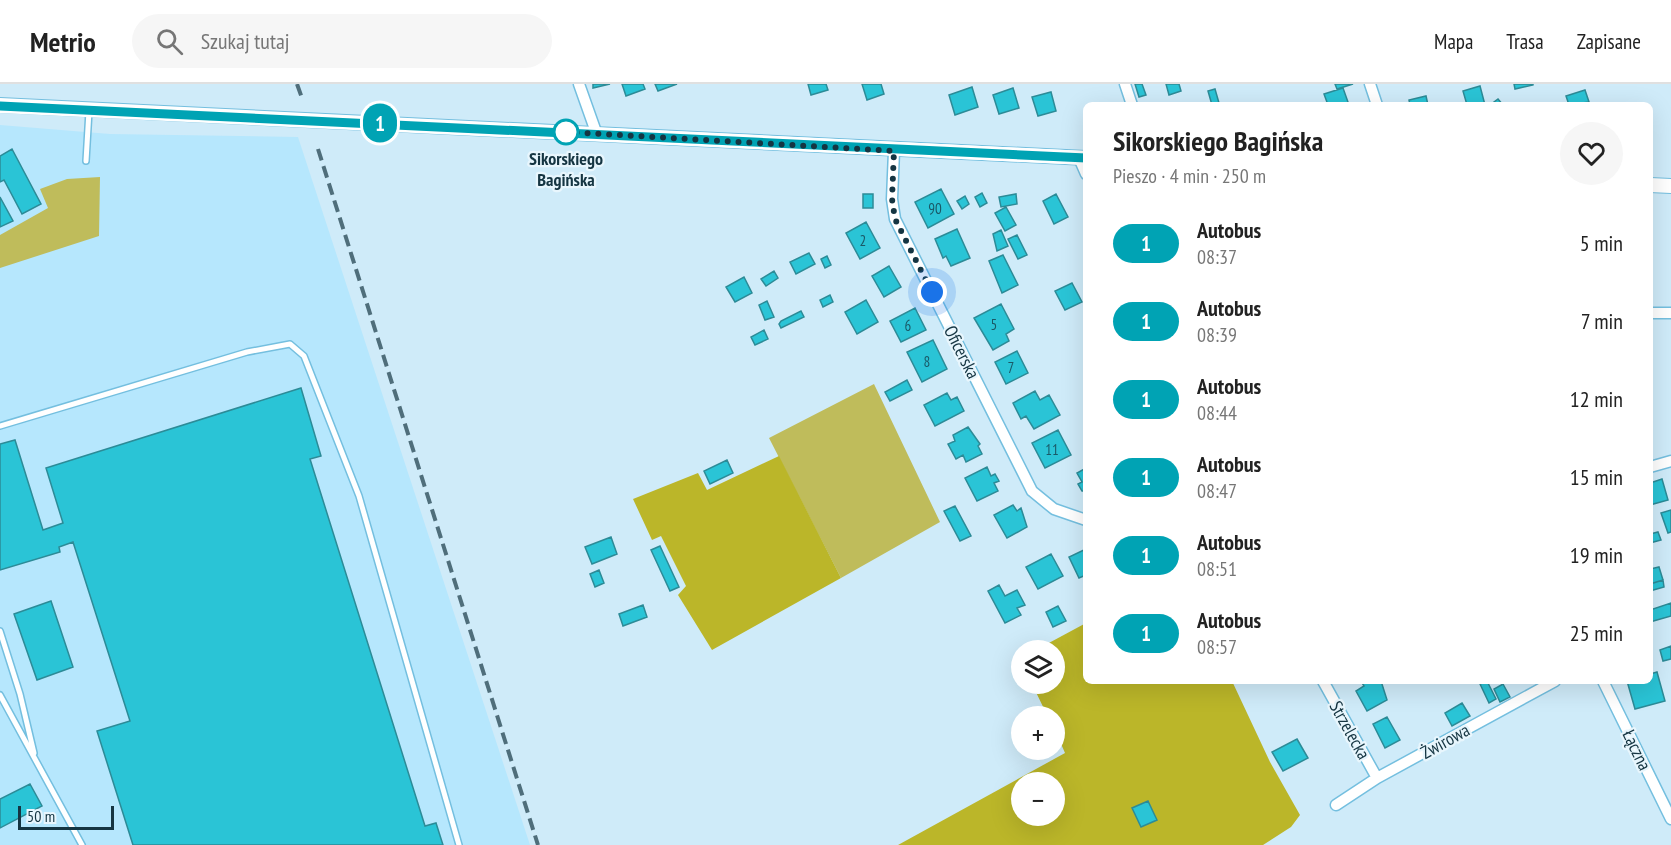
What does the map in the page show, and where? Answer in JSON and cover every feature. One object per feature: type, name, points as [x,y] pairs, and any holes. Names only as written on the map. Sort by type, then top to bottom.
[{"type":"street","points":[[579,84],[596,132]]},
{"type":"street","points":[[1125,84],[1131,102]]},
{"type":"street","points":[[1370,84],[1376,102]]},
{"type":"street","points":[[0,105],[596,132],[894,151],[1083,158]]},
{"type":"street","name":"Oficerska","points":[[894,151],[892,199],[895,219],[1032,491],[1054,510],[1083,519]]},
{"type":"street","points":[[1653,185],[1671,186]]},
{"type":"street","points":[[1653,313],[1671,313]]},
{"type":"street","points":[[1653,466],[1671,461]]},
{"type":"street","name":"Strzelecka","points":[[1325,684],[1377,778]]},
{"type":"street","name":"Żwirowa","points":[[1336,805],[1377,778],[1550,684]]},
{"type":"street","name":"Łączna","points":[[1604,684],[1671,819]]},
{"type":"lane","points":[[86,161],[89,110]]},
{"type":"lane","points":[[0,426],[247,352],[290,344],[304,356],[359,496],[459,845]]},
{"type":"lane","points":[[0,631],[20,694],[36,760]]},
{"type":"lane","points":[[0,695],[82,845]]},
{"type":"shaded area","points":[[0,125],[110,134],[298,137],[530,845],[0,845]]},
{"type":"shaded area","points":[[100,177],[99,236],[0,268],[0,235],[48,208],[40,189],[67,179]]},
{"type":"shaded area","points":[[874,384],[940,522],[841,578],[769,438]]},
{"type":"shaded area","points":[[779,456],[841,578],[712,650],[678,595],[686,586],[661,536],[652,540],[633,499],[698,473],[707,490]]},
{"type":"shaded area","points":[[1083,625],[1083,684],[1233,684],[1270,762],[1300,815],[1291,827],[1263,845],[898,845],[1011,783],[1011,826],[1065,826],[1065,772],[1031,772],[1052,760],[1065,760],[1065,706],[1043,706],[1037,694],[1065,694],[1065,640],[1054,640]]},
{"type":"building","points":[[593,84],[610,84],[593,88]]},
{"type":"building","points":[[622,84],[643,84],[645,89],[626,96]]},
{"type":"building","points":[[655,84],[677,84],[658,91]]},
{"type":"building","points":[[808,84],[826,84],[828,90],[811,95]]},
{"type":"building","points":[[862,84],[881,84],[884,94],[867,100]]},
{"type":"building","points":[[1135,84],[1142,84],[1146,95],[1139,97]]},
{"type":"building","points":[[1166,84],[1179,84],[1181,91],[1169,95]]},
{"type":"building","points":[[1335,84],[1353,84],[1337,89]]},
{"type":"building","points":[[1514,84],[1533,84],[1533,85],[1515,89]]},
{"type":"building","points":[[1480,86],[1484,102],[1466,102],[1463,91]]},
{"type":"building","points":[[972,87],[978,107],[955,115],[949,95]]},
{"type":"building","points":[[1013,88],[1019,108],[999,114],[993,95]]},
{"type":"building","points":[[1343,88],[1348,102],[1327,102],[1324,94]]},
{"type":"building","points":[[1215,89],[1219,102],[1211,102],[1208,91]]},
{"type":"building","points":[[1585,90],[1589,102],[1568,102],[1566,96]]},
{"type":"building","points":[[1051,92],[1056,111],[1038,116],[1032,97]]},
{"type":"building","points":[[1426,96],[1427,102],[1409,102],[1409,100]]},
{"type":"building","points":[[12,149],[41,204],[22,214],[4,180],[0,182],[0,156]]},
{"type":"building","points":[[941,189],[954,214],[928,228],[915,202]]},
{"type":"building","points":[[982,193],[987,203],[980,207],[975,197]]},
{"type":"building","points":[[863,194],[873,194],[873,208],[863,208]]},
{"type":"building","points":[[1016,194],[1017,204],[1001,207],[999,197]]},
{"type":"building","points":[[1056,194],[1068,217],[1054,224],[1043,201]]},
{"type":"building","points":[[965,196],[969,204],[962,209],[957,201]]},
{"type":"building","points":[[0,197],[13,221],[0,227]]},
{"type":"building","points":[[1006,207],[1016,225],[1005,231],[995,213]]},
{"type":"building","points":[[866,222],[880,248],[860,259],[846,233]]},
{"type":"building","points":[[957,229],[970,258],[951,266],[946,256],[943,258],[935,239]]},
{"type":"building","points":[[1001,230],[1008,246],[997,251],[993,234]]},
{"type":"building","points":[[1017,235],[1027,255],[1018,259],[1008,239]]},
{"type":"building","points":[[809,253],[815,264],[796,274],[790,262]]},
{"type":"building","points":[[1003,255],[1018,285],[1002,293],[989,261]]},
{"type":"building","points":[[827,256],[831,265],[825,268],[821,259]]},
{"type":"building","points":[[889,266],[901,287],[884,297],[872,276]]},
{"type":"building","points":[[774,271],[778,278],[766,286],[761,279]]},
{"type":"building","points":[[744,277],[752,293],[735,302],[726,287]]},
{"type":"building","points":[[1072,283],[1082,302],[1065,310],[1055,291]]},
{"type":"building","points":[[830,295],[833,302],[823,307],[820,300]]},
{"type":"building","points":[[866,300],[878,322],[857,334],[845,312]]},
{"type":"building","points":[[767,301],[774,317],[765,320],[759,305]]},
{"type":"building","points":[[1001,304],[1014,329],[1006,334],[1009,341],[993,350],[974,318]]},
{"type":"building","points":[[915,308],[926,330],[901,342],[890,321]]},
{"type":"building","points":[[801,311],[804,317],[781,328],[779,324],[781,321]]},
{"type":"building","points":[[764,330],[768,339],[755,345],[751,337]]},
{"type":"building","points":[[933,340],[947,369],[922,382],[907,352]]},
{"type":"building","points":[[1017,351],[1028,373],[1006,384],[995,362]]},
{"type":"building","points":[[907,380],[912,390],[890,401],[885,392]]},
{"type":"building","points":[[301,388],[321,456],[310,459],[425,826],[436,823],[443,845],[133,845],[97,731],[130,721],[73,542],[59,547],[60,552],[0,570],[0,444],[15,440],[43,530],[63,523],[46,468]]},
{"type":"building","points":[[1035,391],[1040,400],[1049,395],[1060,415],[1034,429],[1026,416],[1021,419],[1013,403]]},
{"type":"building","points":[[947,393],[951,400],[957,397],[964,411],[935,426],[924,405]]},
{"type":"building","points":[[968,427],[980,444],[978,446],[982,454],[966,462],[963,455],[956,459],[948,444],[955,441],[953,435]]},
{"type":"building","points":[[1058,430],[1071,455],[1045,468],[1032,443]]},
{"type":"building","points":[[727,460],[733,473],[710,484],[704,471]]},
{"type":"building","points":[[987,467],[991,476],[995,474],[999,481],[994,483],[998,491],[977,501],[965,478]]},
{"type":"building","points":[[1083,470],[1083,491],[1078,484],[1082,482],[1077,473]]},
{"type":"building","points":[[1662,479],[1668,500],[1653,504],[1653,482]]},
{"type":"building","points":[[1013,505],[1017,511],[1021,508],[1027,527],[1007,538],[994,515]]},
{"type":"building","points":[[955,506],[971,536],[960,541],[944,511]]},
{"type":"building","points":[[1671,510],[1671,532],[1668,533],[1661,513]]},
{"type":"building","points":[[1658,532],[1661,540],[1653,542],[1653,533]]},
{"type":"building","points":[[611,537],[617,554],[592,564],[585,547]]},
{"type":"building","points":[[660,546],[679,587],[670,591],[651,550]]},
{"type":"building","points":[[1083,550],[1083,576],[1079,578],[1069,557]]},
{"type":"building","points":[[1051,554],[1063,576],[1038,589],[1026,567]]},
{"type":"building","points":[[1659,567],[1663,580],[1653,583],[1653,568]]},
{"type":"building","points":[[599,570],[604,583],[595,587],[590,574]]},
{"type":"building","points":[[1663,580],[1664,587],[1653,590],[1653,583]]},
{"type":"building","points":[[999,585],[1005,596],[1017,590],[1025,605],[1017,608],[1021,615],[1005,623],[988,591]]},
{"type":"building","points":[[51,601],[73,667],[37,680],[14,614]]},
{"type":"building","points":[[1671,603],[1671,616],[1653,621],[1653,609]]},
{"type":"building","points":[[643,605],[647,617],[623,626],[619,614]]},
{"type":"building","points":[[1058,606],[1066,621],[1053,627],[1046,612]]},
{"type":"building","points":[[1671,646],[1671,659],[1663,661],[1660,650]]},
{"type":"building","points":[[1657,672],[1665,701],[1635,709],[1628,684],[1653,684],[1653,673]]},
{"type":"building","points":[[1363,684],[1382,684],[1387,700],[1367,711],[1356,691],[1364,686]]},
{"type":"building","points":[[1480,684],[1488,684],[1496,699],[1489,703]]},
{"type":"building","points":[[1503,684],[1510,697],[1500,702],[1494,689]]},
{"type":"building","points":[[1462,703],[1470,716],[1452,726],[1445,713]]},
{"type":"building","points":[[1387,717],[1400,740],[1385,748],[1373,724]]},
{"type":"building","points":[[1297,739],[1308,758],[1283,771],[1272,752]]},
{"type":"building","points":[[30,784],[42,806],[0,828],[0,799]]},
{"type":"building","points":[[1148,801],[1157,820],[1141,827],[1132,808]]},
{"type":"railway","points":[[297,84],[302,98]]},
{"type":"railway","points":[[318,149],[538,845]]},
{"type":"bus line","name":"1","points":[[0,106],[596,132],[894,151],[1083,158]]},
{"type":"place","name":"Sikorskiego Bagińska","points":[[566,132]]},
{"type":"route","points":[[566,132],[894,151],[892,199],[895,219],[932,292]]}]
